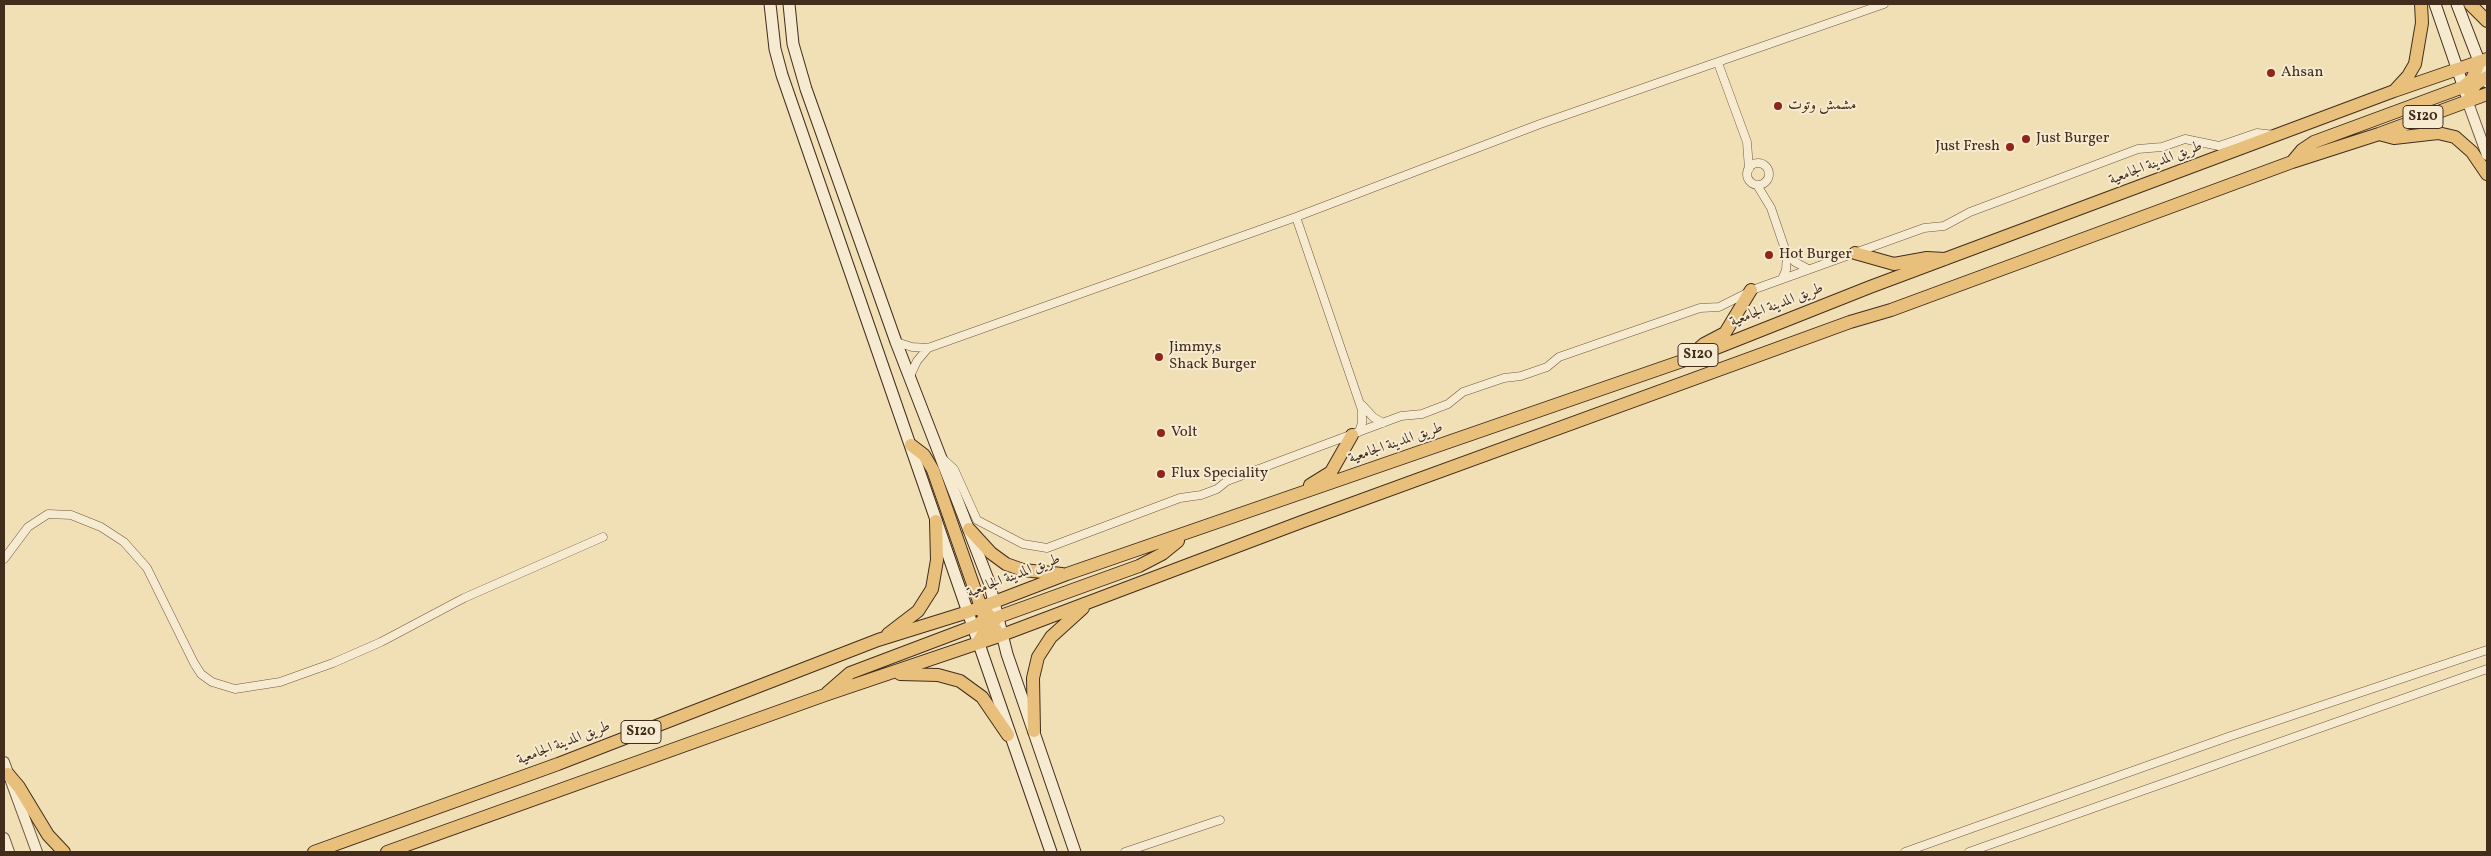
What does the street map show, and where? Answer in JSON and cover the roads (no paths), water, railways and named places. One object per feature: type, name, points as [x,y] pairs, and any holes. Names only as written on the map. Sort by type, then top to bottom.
[{"type":"main road","points":[[770,4],[775,49],[782,76],[911,445],[1008,735],[1051,852]]},
{"type":"main road","points":[[789,4],[794,44],[806,89],[896,342],[969,529],[994,601],[991,620],[978,643]]},
{"type":"main road","points":[[2394,91],[2408,76],[2415,64],[2422,23],[2421,4]]},
{"type":"main road","points":[[2435,4],[2468,100]]},
{"type":"main road","points":[[2457,4],[2484,60],[2487,79],[2476,84],[2468,100]]},
{"type":"main road","points":[[2470,4],[2487,20]]},
{"type":"main road","points":[[2292,162],[2302,150],[2314,142],[2463,87],[2472,79],[2484,60]]},
{"type":"main road","name":"طريق المدينة الجامعية","points":[[314,852],[558,764],[878,640],[968,612],[1067,574],[1184,536],[1690,358],[1870,288],[2394,91],[2484,60]]},
{"type":"main road","name":"S120","points":[[387,852],[825,695],[1002,635],[1304,521],[2292,162],[2379,134],[2487,94]]},
{"type":"main road","points":[[2379,134],[2394,138],[2438,133],[2455,137],[2472,152],[2487,174]]},
{"type":"main road","points":[[1855,253],[1898,265],[1927,258],[1947,260]]},
{"type":"main road","points":[[1690,358],[1704,344],[1720,336],[1729,328],[1751,290]]},
{"type":"main road","points":[[1296,496],[1331,472],[1355,433]]},
{"type":"main road","points":[[911,445],[924,455],[933,470],[981,606],[1002,635],[1075,852]]},
{"type":"main road","points":[[878,640],[912,616],[929,597],[936,571],[936,521]]},
{"type":"main road","points":[[969,529],[991,553],[1006,564],[1023,570],[1067,574]]},
{"type":"main road","points":[[825,695],[839,680],[850,674],[1139,566],[1162,554],[1184,536]]},
{"type":"main road","points":[[1034,731],[1033,678],[1038,657],[1051,636],[1089,602]]},
{"type":"main road","points":[[892,673],[938,675],[960,681],[982,697],[1008,735]]},
{"type":"main road","points":[[6,768],[48,835],[64,852]]},
{"type":"street","points":[[896,342],[912,347],[928,348],[1296,217],[1540,124],[1884,4]]},
{"type":"street","points":[[1718,63],[1747,142],[1769,169],[1768,179],[1771,208],[1785,250],[1787,265],[1782,278]]},
{"type":"street","points":[[2468,100],[2487,156]]},
{"type":"street","points":[[942,459],[954,469],[977,520],[1024,544],[1040,549],[1074,539],[1180,498],[1197,497],[1217,489],[1228,481],[1405,415],[1422,414],[1448,404],[1463,392],[1504,378],[1521,376],[1547,367],[1559,357],[1696,309],[1719,307],[1751,290],[1782,278],[1924,228],[1944,226],[1970,212],[2138,149],[2157,148],[2188,139],[2206,145],[2219,146],[2257,133],[2277,136]]},
{"type":"street","points":[[1747,142],[1750,181],[1757,185],[1771,208]]},
{"type":"street","points":[[1748,169],[1755,163],[1763,163]]},
{"type":"street","points":[[1757,185],[1763,184],[1768,179]]},
{"type":"street","points":[[1296,217],[1360,404],[1363,419],[1355,433]]},
{"type":"street","points":[[1785,250],[1795,262],[1808,269]]},
{"type":"street","points":[[910,376],[917,361],[928,348]]},
{"type":"street","points":[[1360,404],[1373,417],[1383,423]]},
{"type":"street","points":[[4,559],[28,527],[48,514],[72,515],[101,527],[124,542],[147,568],[201,674],[212,682],[235,688],[280,682],[333,663],[381,642],[464,598],[603,537]]},
{"type":"street","points":[[1904,852],[2228,737],[2487,650]]},
{"type":"street","points":[[1969,852],[2487,669]]},
{"type":"street","points":[[6,768],[37,852]]},
{"type":"street","points":[[1125,852],[1220,820]]},
{"type":"street","points":[[4,838],[9,852]]},
{"type":"place","name":"Ahsan","points":[[2271,73]]},
{"type":"place","name":"مشمش وتوت","points":[[1778,106]]},
{"type":"place","name":"Just Burger","points":[[2026,139]]},
{"type":"place","name":"Just Fresh","points":[[2010,147]]},
{"type":"place","name":"Hot Burger","points":[[1769,255]]},
{"type":"place","name":"Jimmy,s Shack Burger","points":[[1159,357]]},
{"type":"place","name":"Volt","points":[[1161,433]]},
{"type":"place","name":"Flux Speciality","points":[[1161,474]]}]
